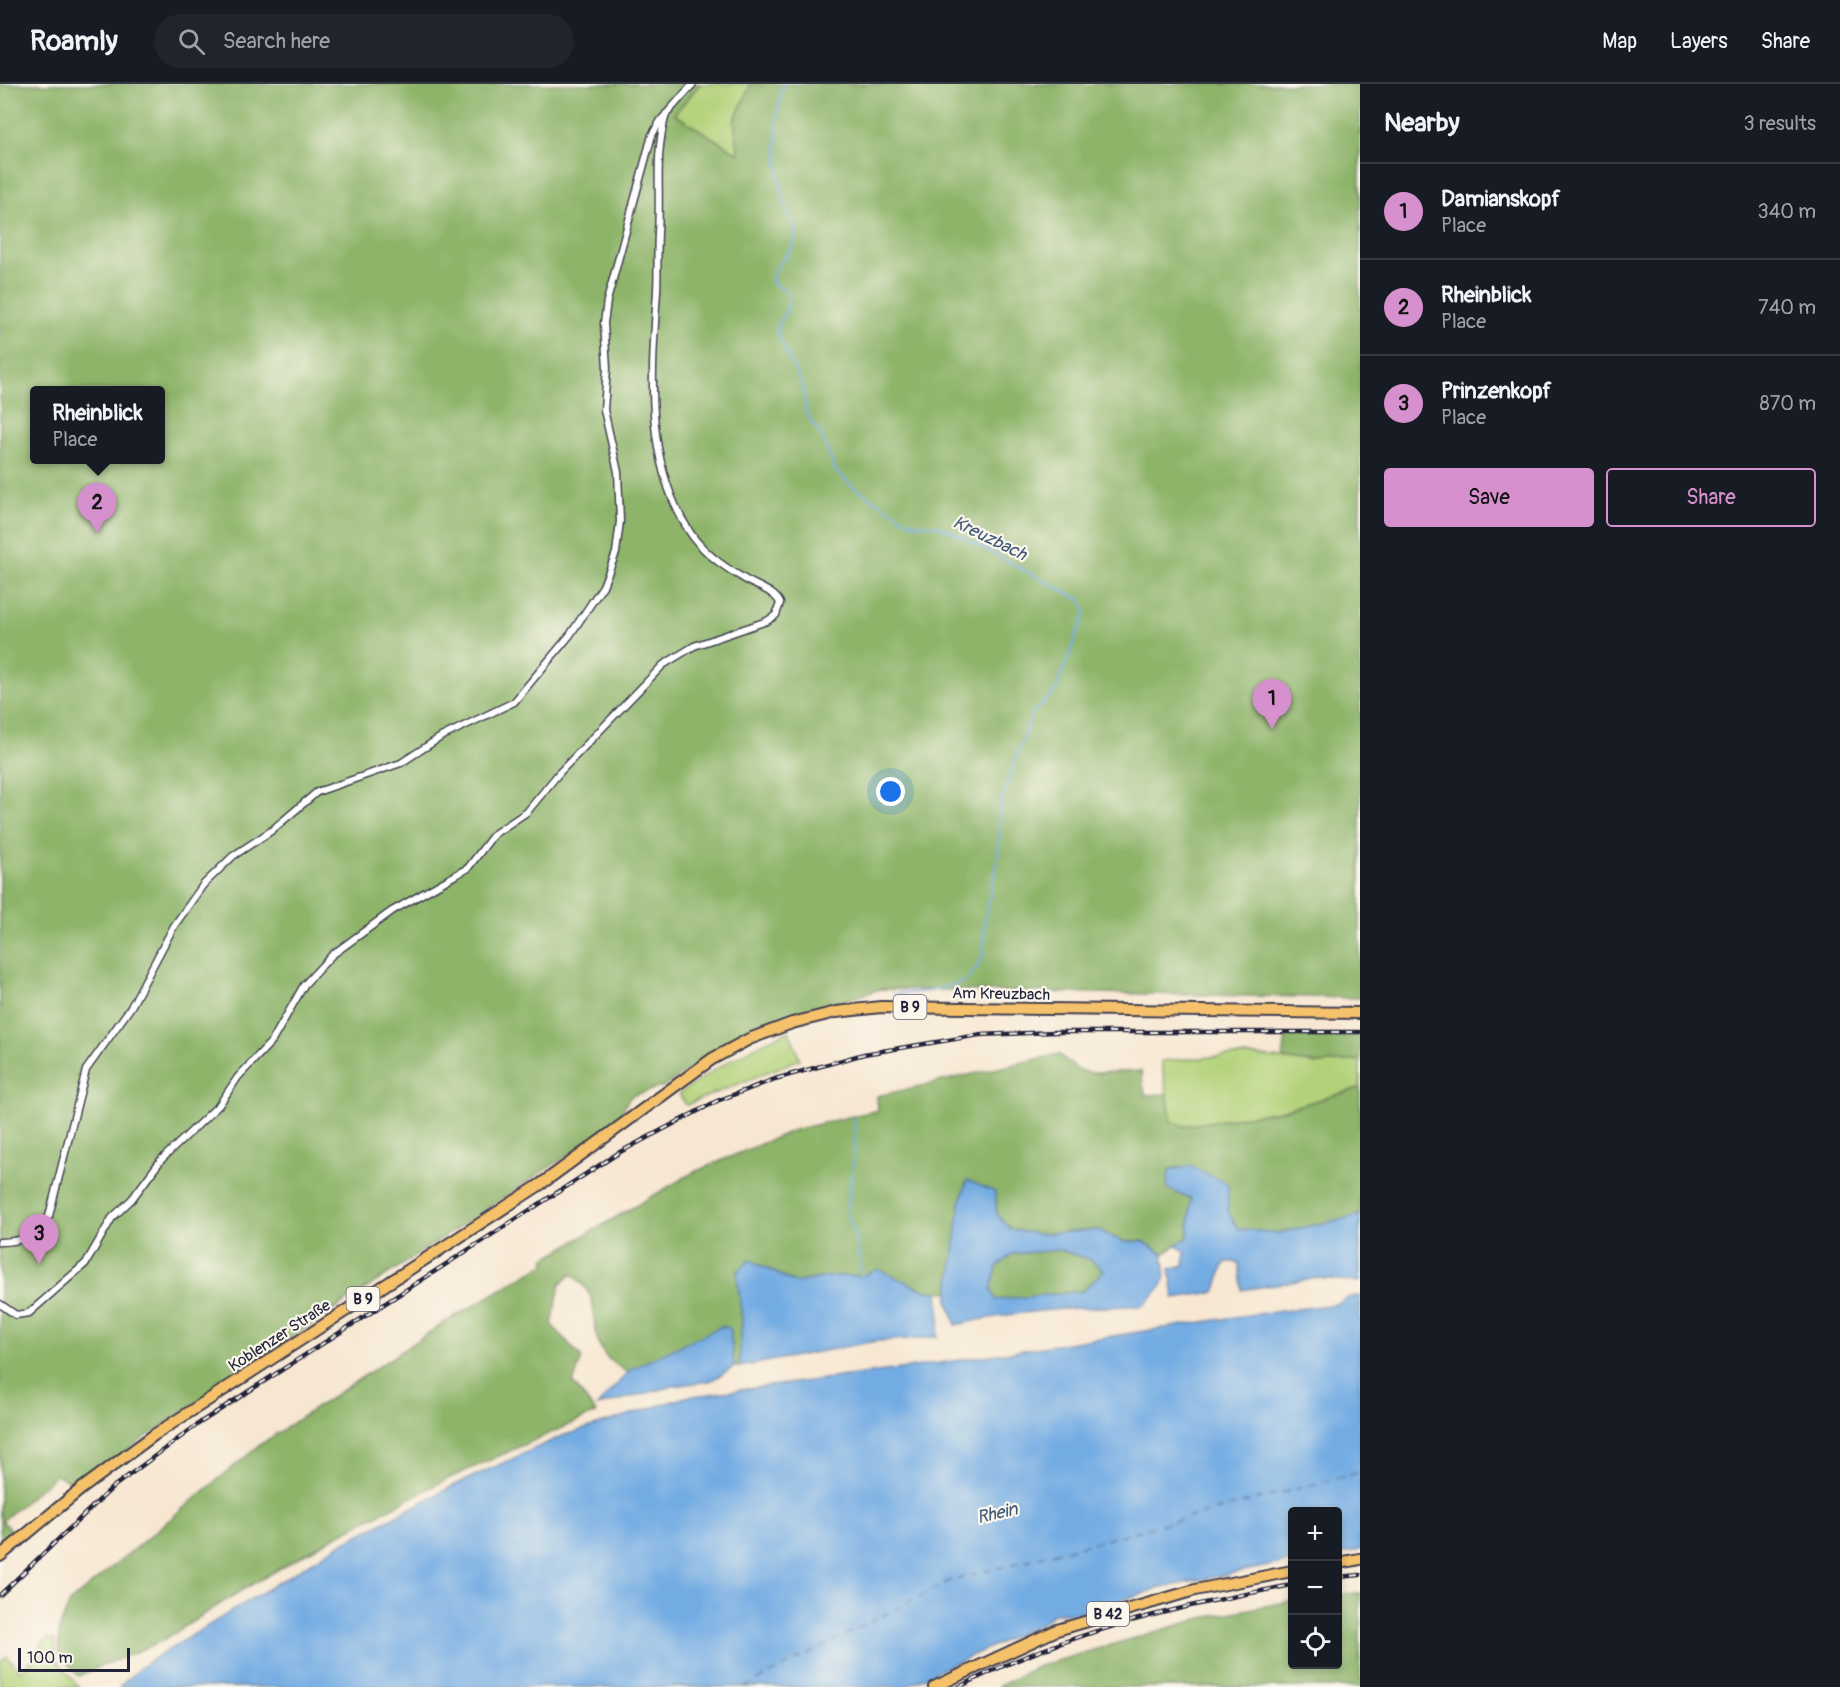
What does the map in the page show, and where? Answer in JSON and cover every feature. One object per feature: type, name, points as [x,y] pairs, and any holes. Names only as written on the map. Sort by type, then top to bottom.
[{"type":"main road","name":"Am Kreuzbach","points":[[731,1048],[792,1023],[866,1008],[1360,1013]]},
{"type":"main road","name":"Koblenzer Straße","points":[[0,1556],[81,1489],[154,1435],[541,1184],[692,1073],[731,1048]]},
{"type":"main road","points":[[1342,1562],[1360,1559]]},
{"type":"main road","name":"B 42","points":[[934,1687],[1057,1630],[1195,1590],[1288,1572]]},
{"type":"street","points":[[0,1242],[29,1237],[39,1230],[49,1216],[86,1070],[131,1007],[174,926],[203,885],[233,856],[271,831],[317,792],[401,763],[441,738],[514,702],[570,635],[603,586],[616,553],[620,521],[618,472],[604,410],[607,368],[605,313],[655,129],[693,84]]},
{"type":"street","points":[[0,1304],[16,1315],[29,1313],[86,1263],[112,1218],[132,1199],[161,1160],[219,1105],[243,1071],[272,1041],[304,985],[332,955],[392,911],[468,868],[494,834],[527,812],[604,724],[671,658],[694,646],[767,621],[778,611],[780,603],[776,596],[741,578],[698,543],[677,508],[660,459],[654,422],[652,337],[657,290],[656,177],[659,146],[666,114]]},
{"type":"green space","points":[[0,84],[700,84],[674,114],[739,154],[734,121],[751,84],[1360,84],[1360,998],[880,989],[791,1018],[700,1062],[665,1086],[631,1096],[625,1105],[621,1120],[279,1346],[77,1484],[56,1475],[2,1521],[15,1534],[0,1547]]},
{"type":"green space","points":[[700,84],[751,84],[734,121],[739,155],[674,114]]},
{"type":"green space","points":[[789,1031],[800,1059],[686,1105],[679,1094],[732,1059]]},
{"type":"green space","points":[[1286,1036],[1360,1036],[1360,1060],[1318,1064],[1283,1059]]},
{"type":"green space","points":[[1059,1054],[1078,1070],[1093,1073],[1141,1071],[1145,1095],[1167,1094],[1172,1122],[1183,1126],[1280,1111],[1360,1088],[1360,1215],[1279,1233],[1238,1229],[1191,1166],[1170,1169],[1191,1198],[1188,1238],[1163,1254],[1143,1241],[1124,1242],[1098,1230],[1041,1234],[1011,1230],[997,1215],[995,1192],[960,1203],[949,1292],[926,1291],[878,1270],[862,1276],[831,1276],[795,1283],[750,1260],[737,1272],[742,1320],[739,1367],[734,1367],[730,1328],[722,1326],[628,1373],[602,1351],[597,1339],[594,1311],[589,1294],[572,1274],[560,1284],[552,1325],[582,1358],[573,1383],[596,1413],[447,1479],[338,1535],[239,1592],[162,1641],[78,1676],[60,1654],[59,1629],[70,1602],[261,1444],[444,1323],[546,1263],[544,1259],[694,1172],[794,1130],[878,1110],[877,1096]]},
{"type":"green space","points":[[1258,1056],[1318,1064],[1360,1060],[1360,1088],[1280,1111],[1183,1126],[1172,1122],[1161,1061]]},
{"type":"green space","points":[[1060,1250],[1089,1259],[1104,1270],[1083,1291],[996,1300],[991,1290],[997,1267],[1012,1254]]},
{"type":"green space","points":[[1360,1593],[1360,1687],[997,1687],[1036,1667],[1202,1618],[1288,1602],[1288,1669],[1342,1669],[1342,1594]]},
{"type":"green space","points":[[48,1638],[55,1640],[56,1659],[79,1687],[0,1687],[0,1662],[7,1656],[20,1671],[44,1650],[40,1645]]},
{"type":"water","points":[[1191,1166],[1228,1184],[1228,1212],[1238,1229],[1279,1233],[1360,1215],[1360,1282],[1316,1278],[1242,1290],[1239,1262],[1226,1262],[1215,1292],[1174,1298],[1170,1269],[1184,1265],[1185,1251],[1175,1245],[1188,1238],[1191,1198],[1167,1189],[1169,1170]]},
{"type":"water","points":[[967,1180],[995,1192],[997,1215],[1011,1230],[1041,1234],[1098,1230],[1124,1242],[1143,1241],[1163,1254],[1165,1278],[1163,1284],[1142,1306],[1048,1310],[956,1325],[948,1301],[960,1203]],"holes":[[[1060,1250],[1089,1259],[1104,1270],[1083,1291],[996,1300],[991,1290],[997,1267],[1012,1254]]]},
{"type":"water","points":[[750,1260],[795,1283],[831,1276],[862,1276],[878,1269],[926,1291],[938,1292],[940,1319],[937,1337],[876,1341],[739,1367],[742,1320],[737,1272]]},
{"type":"water","name":"Rhein","points":[[1360,1296],[1360,1550],[1342,1553],[1342,1507],[1288,1507],[1288,1562],[1161,1588],[1079,1613],[1056,1613],[1038,1625],[904,1687],[119,1687],[142,1666],[341,1544],[457,1484],[562,1436],[686,1397],[908,1368],[1248,1315],[1337,1304],[1350,1297]]},
{"type":"water","points":[[722,1326],[730,1328],[734,1367],[710,1381],[673,1386],[597,1406],[631,1369]]},
{"type":"waterway","name":"Kreuzbach","points":[[784,84],[778,111],[778,161],[782,191],[786,208],[794,225],[795,239],[790,251],[772,277],[772,283],[786,290],[789,305],[776,331],[803,387],[806,413],[822,437],[835,470],[852,486],[906,520],[916,524],[936,525],[957,534],[1082,601],[1086,611],[1055,692],[1032,713],[1000,804],[998,859],[985,919],[983,955],[978,966],[966,981],[931,991],[893,994]]},
{"type":"waterway","name":"Kreuzbach","points":[[854,1118],[855,1150],[847,1213],[857,1242],[862,1276]]},
{"type":"ferry route","points":[[745,1687],[949,1581],[1360,1472]]},
{"type":"railway","points":[[0,1595],[113,1487],[201,1422],[620,1152],[717,1101],[775,1079],[864,1054],[979,1035],[1055,1032],[1360,1032]]},
{"type":"railway","points":[[1342,1577],[1360,1575]]},
{"type":"railway","points":[[959,1687],[999,1668],[1081,1636],[1163,1612],[1288,1586]]},
{"type":"place","name":"Rheinblick","points":[[97,533]]},
{"type":"place","name":"Damianskopf","points":[[1272,729]]},
{"type":"place","name":"Prinzenkopf","points":[[39,1264]]}]
